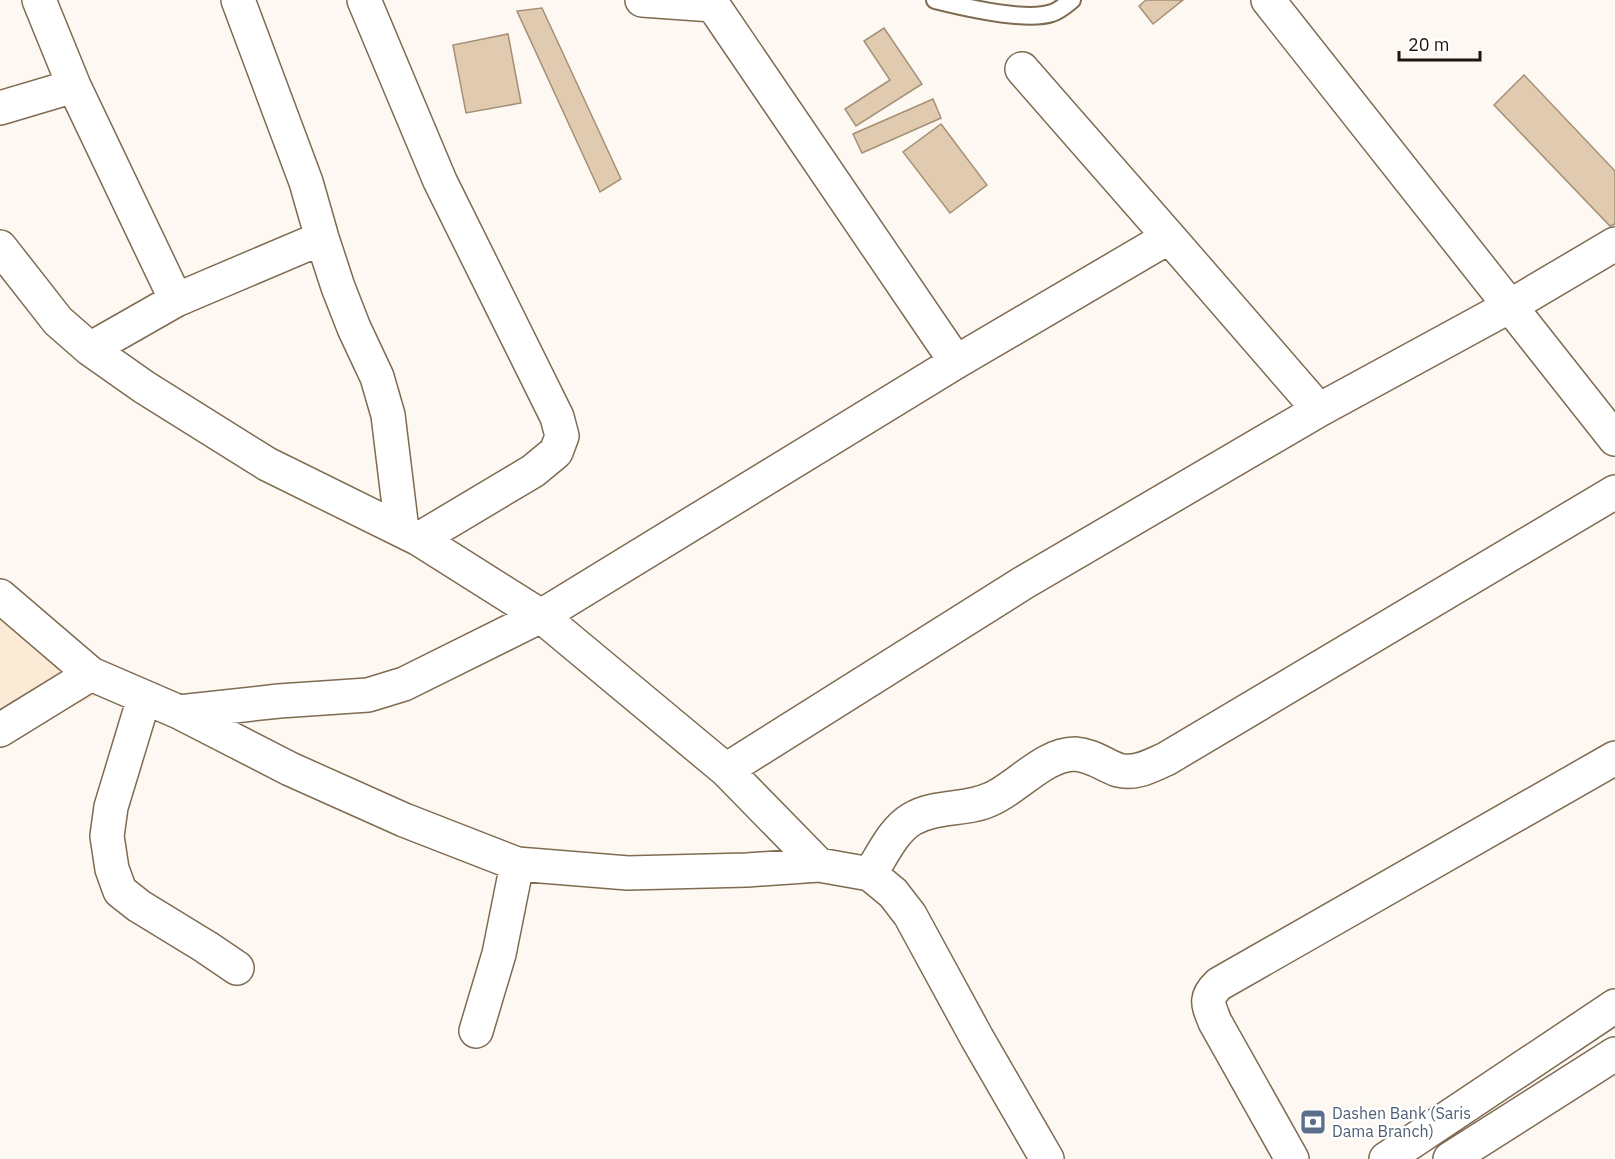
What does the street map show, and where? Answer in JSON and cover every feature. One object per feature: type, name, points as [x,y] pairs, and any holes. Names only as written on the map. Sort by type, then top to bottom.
[{"type":"street","points":[[39,0],[74,86],[176,300]]},
{"type":"street","points":[[238,0],[306,182],[322,238],[354,328],[377,377],[388,415],[411,534]]},
{"type":"street","points":[[364,0],[440,182],[557,417],[562,436],[556,452],[533,471],[411,534]]},
{"type":"street","points":[[642,0],[712,3],[956,362]]},
{"type":"street","points":[[1268,0],[1615,439]]},
{"type":"street","points":[[1022,69],[1319,410]]},
{"type":"street","points":[[0,108],[74,86]]},
{"type":"street","points":[[179,712],[279,701],[368,695],[404,684],[541,616],[956,362],[1169,237]]},
{"type":"street","points":[[90,350],[176,300],[322,238]]},
{"type":"street","points":[[726,770],[1023,583],[1319,410],[1510,306],[1615,244]]},
{"type":"street","points":[[0,247],[58,321],[90,350],[144,387],[267,464],[411,534],[541,616],[726,770],[819,865]]},
{"type":"street","points":[[870,874],[895,835],[910,820],[930,811],[957,809],[991,800],[1032,771],[1053,760],[1075,754],[1099,760],[1119,771],[1140,770],[1166,759],[1615,492]]},
{"type":"street","points":[[0,596],[91,674],[179,712],[290,769],[404,820],[517,864],[628,873],[747,870],[819,865],[870,874],[893,892],[910,915],[976,1038],[1047,1159]]},
{"type":"street","points":[[0,730],[91,674]]},
{"type":"street","points":[[144,698],[111,807],[107,836],[112,869],[120,891],[139,906],[206,946],[237,968]]},
{"type":"street","points":[[1292,1159],[1215,1022],[1208,1004],[1210,993],[1219,984],[1615,758]]},
{"type":"street","points":[[476,1031],[499,954],[517,864]]},
{"type":"street","points":[[1386,1159],[1615,1006]]},
{"type":"street","points":[[1450,1159],[1615,1054]]},
{"type":"lane","points":[[935,0],[977,11],[1034,16],[1053,13],[1072,0]]},
{"type":"shaded area","points":[[0,581],[104,692],[0,739]]},
{"type":"building","points":[[1146,0],[1183,0],[1153,24],[1139,6]]},
{"type":"building","points":[[542,8],[621,179],[600,192],[517,11]]},
{"type":"building","points":[[884,28],[922,84],[856,126],[845,109],[890,80],[864,41]]},
{"type":"building","points":[[508,34],[521,103],[466,113],[453,45]]},
{"type":"building","points":[[1524,75],[1615,171],[1615,224],[1610,226],[1494,105]]},
{"type":"building","points":[[933,99],[941,118],[862,153],[853,134]]},
{"type":"building","points":[[941,124],[987,185],[950,213],[903,152]]},
{"type":"place","name":"Dashen Bank (Saris Dama Branch)","points":[[1313,1122]]}]
